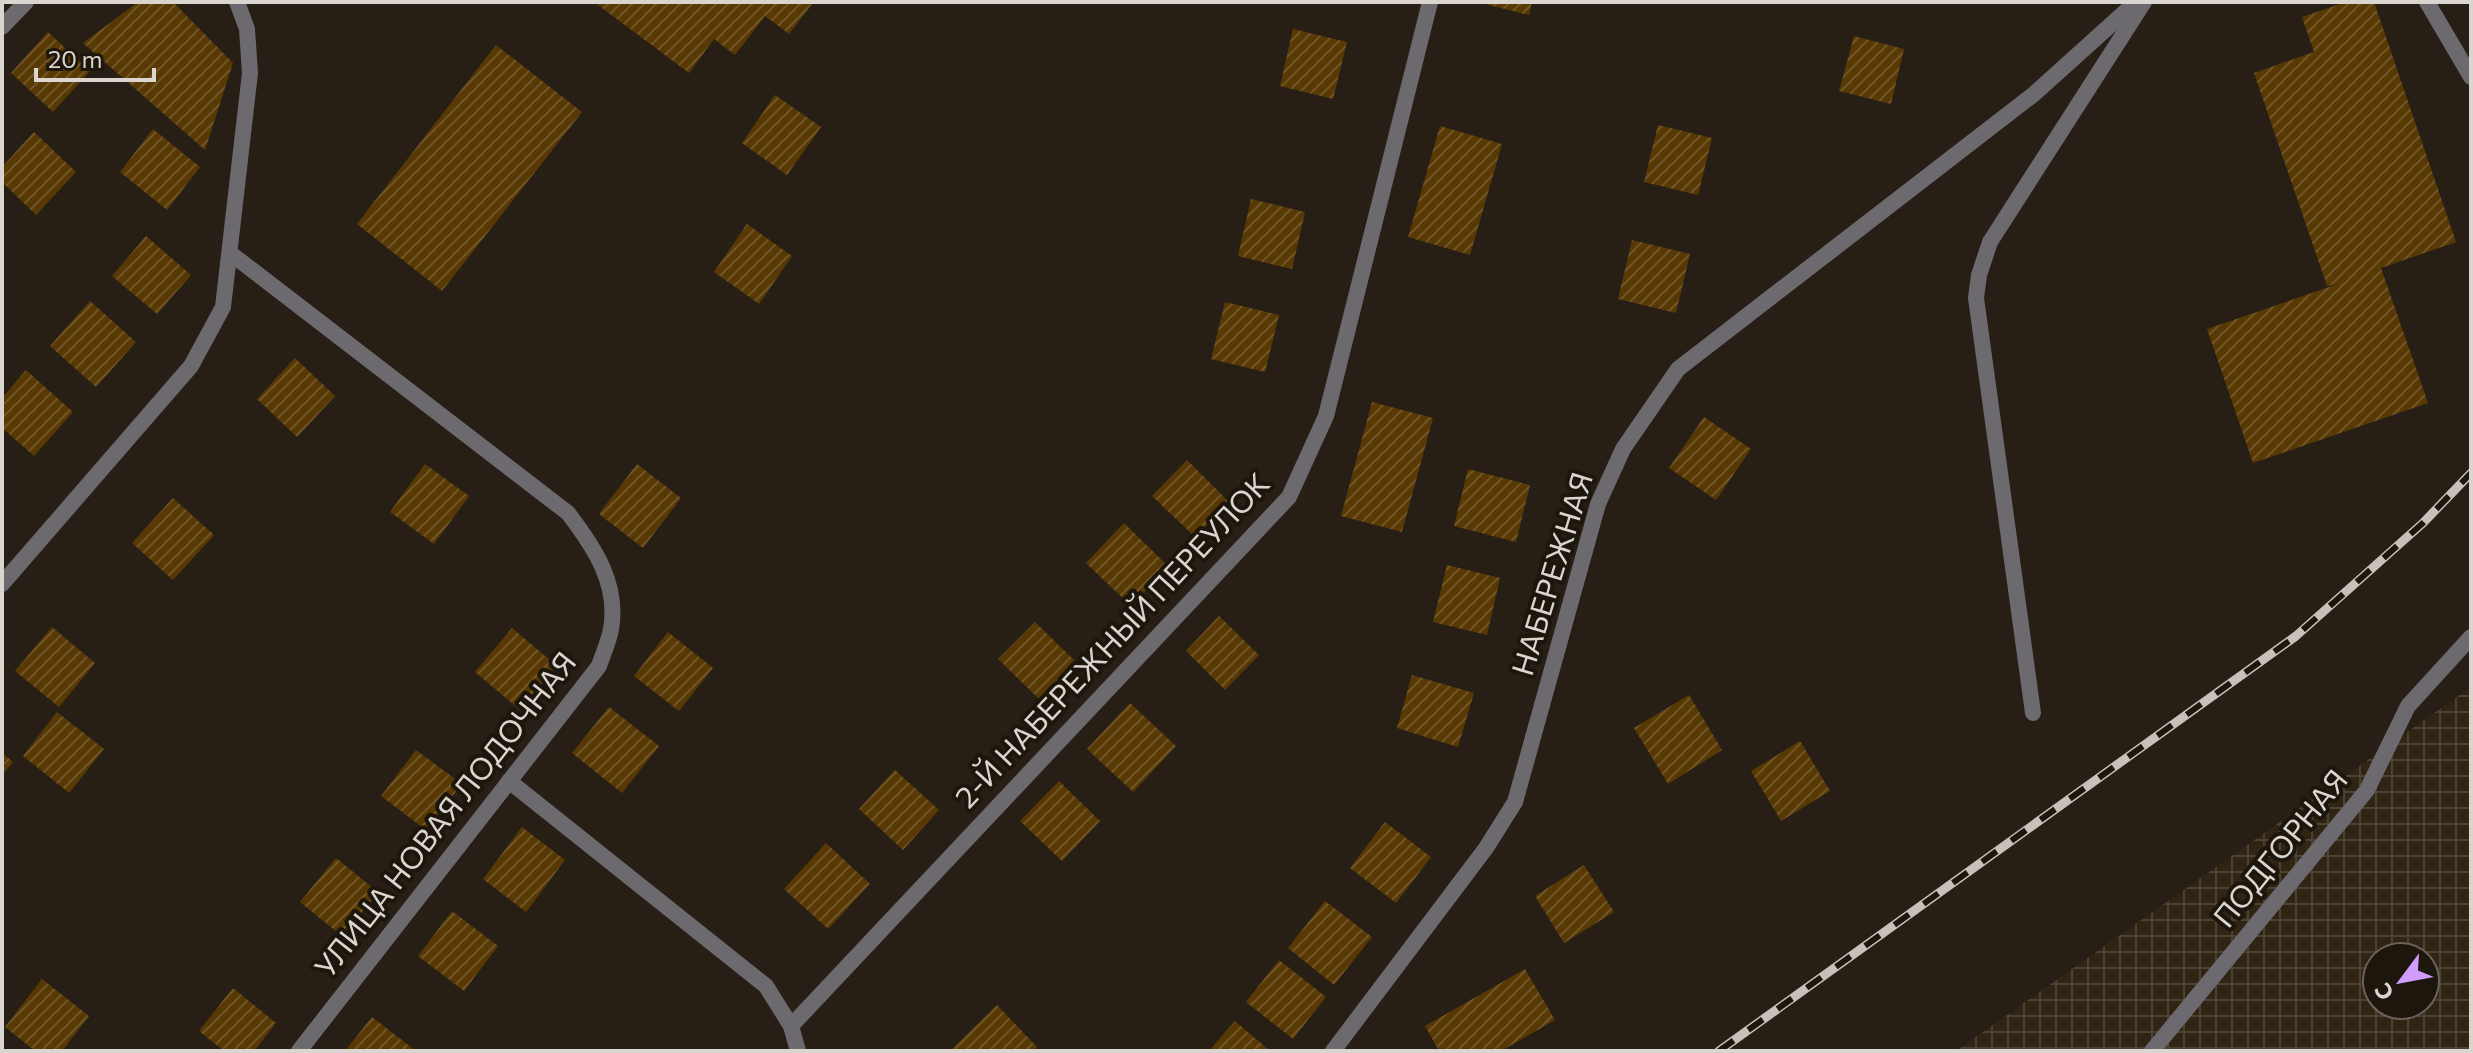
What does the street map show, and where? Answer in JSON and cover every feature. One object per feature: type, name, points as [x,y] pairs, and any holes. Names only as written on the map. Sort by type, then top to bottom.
[{"type":"street","points":[[2,27],[26,2]]},
{"type":"street","points":[[2,584],[191,366],[223,307],[250,73],[247,29],[237,2]]},
{"type":"street","name":"2-Й НАБЕРЕЖНЫЙ ПЕРЕУЛОК","points":[[791,1026],[1289,497],[1326,416],[1430,2]]},
{"type":"street","name":"НАБЕРЕЖНАЯ","points":[[1333,1051],[1486,848],[1515,802],[1598,504],[1623,449],[1678,369],[2034,94],[2136,2]]},
{"type":"street","points":[[2033,713],[1976,298],[1979,275],[1990,242],[2144,2]]},
{"type":"street","points":[[2427,2],[2471,77]]},
{"type":"street","name":"УЛИЦА НОВАЯ ЛОДОЧНАЯ","points":[[230,253],[568,513],[597,552],[610,588],[612,628],[599,666],[299,1051]]},
{"type":"street","name":"ПОДГОРНАЯ","points":[[2152,1051],[2367,790],[2408,706],[2471,637]]},
{"type":"street","points":[[509,781],[766,986],[791,1026],[798,1051]]},
{"type":"shaded area","points":[[2471,687],[2471,1051],[1956,1051]]},
{"type":"building","points":[[138,2],[173,2],[233,63],[205,150],[83,43]]},
{"type":"building","points":[[594,2],[812,4],[789,34],[765,16],[735,55],[714,39],[689,73]]},
{"type":"building","points":[[1477,2],[1532,2],[1529,15]]},
{"type":"building","points":[[2346,2],[2374,2],[2456,242],[2381,268],[2428,403],[2253,463],[2207,329],[2338,284],[2327,286],[2254,73],[2314,52],[2302,17]]},
{"type":"building","points":[[1293,29],[1347,42],[1333,99],[1280,86]]},
{"type":"building","points":[[48,32],[90,71],[53,112],[11,73]]},
{"type":"building","points":[[1854,36],[1904,49],[1891,104],[1839,91]]},
{"type":"building","points":[[496,45],[582,112],[442,291],[357,224]]},
{"type":"building","points":[[775,95],[821,127],[787,175],[742,143]]},
{"type":"building","points":[[1658,125],[1712,138],[1698,195],[1644,182]]},
{"type":"building","points":[[1440,126],[1502,144],[1470,255],[1408,237]]},
{"type":"building","points":[[153,129],[200,167],[167,210],[120,172]]},
{"type":"building","points":[[34,132],[76,172],[36,215],[2,182],[2,167]]},
{"type":"building","points":[[1251,199],[1305,212],[1292,269],[1238,256]]},
{"type":"building","points":[[747,224],[792,256],[759,304],[714,272]]},
{"type":"building","points":[[146,236],[191,275],[157,314],[112,276]]},
{"type":"building","points":[[1632,240],[1690,254],[1676,313],[1618,299]]},
{"type":"building","points":[[90,301],[136,342],[96,387],[50,346]]},
{"type":"building","points":[[1225,302],[1279,315],[1265,372],[1211,359]]},
{"type":"building","points":[[295,358],[335,396],[297,437],[257,399]]},
{"type":"building","points":[[26,370],[73,412],[34,456],[2,428],[2,398]]},
{"type":"building","points":[[1372,402],[1433,418],[1402,532],[1341,516]]},
{"type":"building","points":[[1704,417],[1751,449],[1716,500],[1669,468]]},
{"type":"building","points":[[1187,460],[1229,502],[1195,537],[1152,496]]},
{"type":"building","points":[[425,464],[469,496],[434,544],[390,512]]},
{"type":"building","points":[[637,464],[681,498],[643,548],[599,514]]},
{"type":"building","points":[[1468,469],[1530,485],[1516,542],[1454,526]]},
{"type":"building","points":[[173,498],[214,535],[173,580],[132,543]]},
{"type":"building","points":[[1124,523],[1169,567],[1131,606],[1086,563]]},
{"type":"building","points":[[1447,565],[1500,578],[1487,635],[1433,622]]},
{"type":"building","points":[[1219,616],[1259,655],[1225,690],[1186,651]]},
{"type":"building","points":[[1035,622],[1077,663],[1041,701],[998,659]]},
{"type":"building","points":[[52,627],[95,663],[59,707],[15,671]]},
{"type":"building","points":[[512,628],[557,666],[520,710],[475,672]]},
{"type":"building","points":[[668,632],[713,668],[679,711],[634,676]]},
{"type":"building","points":[[1412,675],[1474,693],[1458,747],[1397,728]]},
{"type":"building","points":[[1689,695],[1722,750],[1668,784],[1634,728]]},
{"type":"building","points":[[1130,703],[1176,746],[1133,792],[1087,749]]},
{"type":"building","points":[[609,707],[659,746],[622,793],[572,753]]},
{"type":"building","points":[[57,712],[104,749],[69,793],[23,756]]},
{"type":"building","points":[[1800,741],[1830,791],[1781,821],[1751,771]]},
{"type":"building","points":[[416,750],[462,784],[426,830],[381,796]]},
{"type":"building","points":[[2,753],[13,762],[2,775]]},
{"type":"building","points":[[895,770],[939,810],[903,850],[859,809]]},
{"type":"building","points":[[1059,781],[1100,821],[1062,861],[1020,821]]},
{"type":"building","points":[[1385,822],[1431,857],[1396,903],[1350,868]]},
{"type":"building","points":[[522,827],[565,860],[526,912],[483,879]]},
{"type":"building","points":[[826,843],[870,884],[828,929],[784,889]]},
{"type":"building","points":[[336,858],[378,892],[343,937],[300,902]]},
{"type":"building","points":[[1584,865],[1614,912],[1564,943],[1535,896]]},
{"type":"building","points":[[1325,901],[1372,937],[1334,985],[1288,948]]},
{"type":"building","points":[[452,911],[498,946],[464,991],[418,956]]},
{"type":"building","points":[[1279,960],[1326,997],[1293,1039],[1246,1002]]},
{"type":"building","points":[[1525,969],[1555,1020],[1501,1051],[1439,1051],[1425,1026]]},
{"type":"building","points":[[42,979],[89,1016],[62,1051],[35,1051],[5,1027]]},
{"type":"building","points":[[233,988],[276,1023],[254,1051],[224,1051],[199,1031]]},
{"type":"building","points":[[997,1005],[1037,1047],[1032,1051],[950,1051]]},
{"type":"building","points":[[372,1017],[416,1051],[345,1051]]},
{"type":"building","points":[[1235,1021],[1270,1051],[1209,1051]]},
{"type":"railway","points":[[1719,1051],[2296,636],[2423,523],[2471,473]]}]
